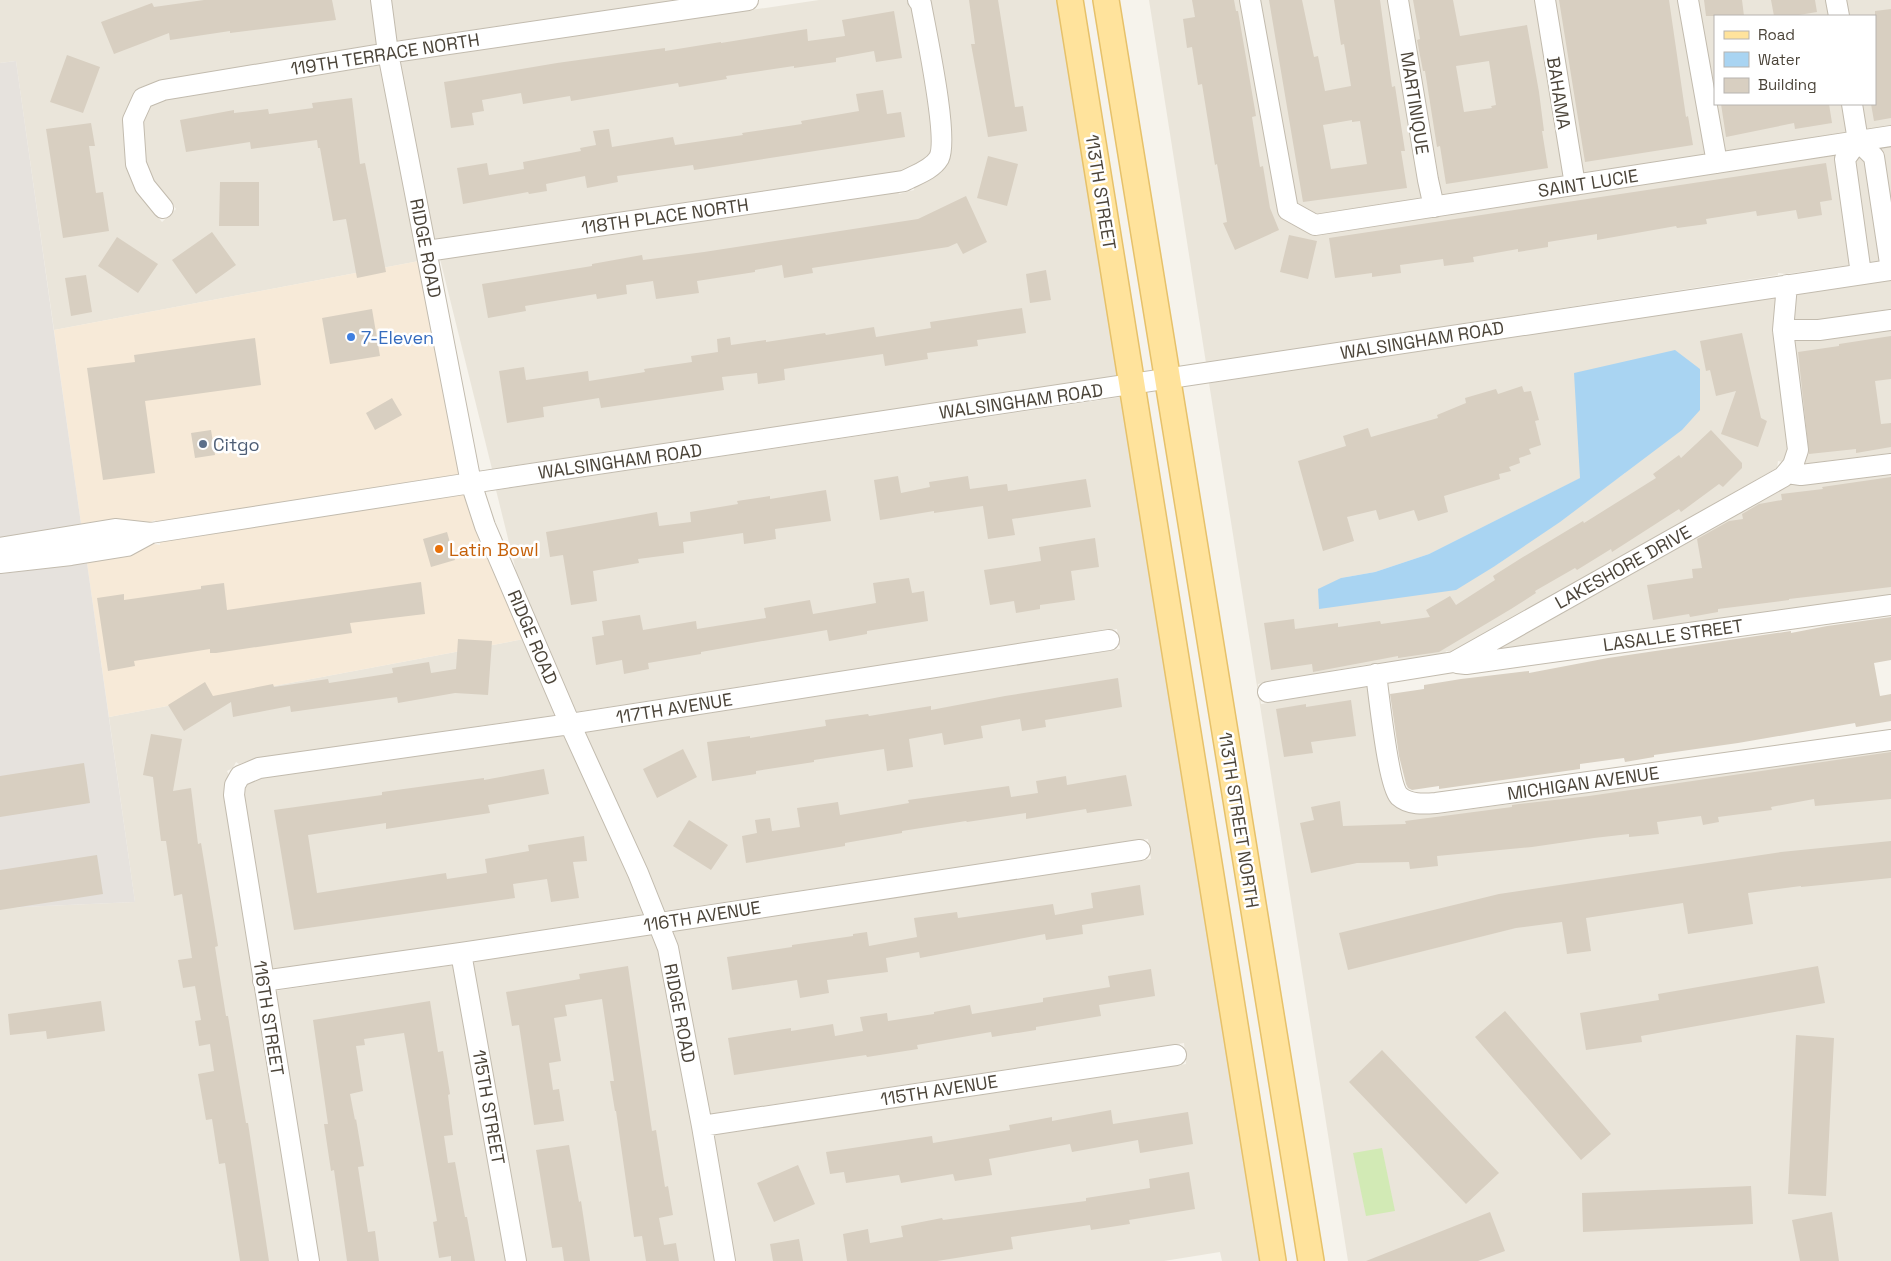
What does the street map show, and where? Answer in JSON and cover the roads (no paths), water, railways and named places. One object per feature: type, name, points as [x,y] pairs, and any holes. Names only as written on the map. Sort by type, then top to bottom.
[{"type":"main road","name":"113TH STREET","points":[[1070,0],[1132,384]]},
{"type":"main road","name":"113TH STREET","points":[[1106,0],[1167,379]]},
{"type":"main road","name":"113TH STREET NORTH","points":[[1167,379],[1311,1261]]},
{"type":"main road","name":"113TH STREET NORTH","points":[[1132,384],[1273,1261]]},
{"type":"street","name":"RIDGE ROAD","points":[[381,0],[388,53],[472,483],[485,526],[668,948],[702,1126],[725,1261]]},
{"type":"street","name":"119TH TERRACE NORTH","points":[[162,208],[145,186],[136,164],[133,120],[143,98],[163,90],[388,53],[748,0]]},
{"type":"street","name":"118TH PLACE NORTH","points":[[427,251],[904,181],[928,169],[939,157],[942,131],[921,4],[918,0]]},
{"type":"street","name":"SAINT LUCIE","points":[[1250,0],[1288,210],[1315,225],[1891,136]]},
{"type":"street","name":"MARTINIQUE","points":[[1398,0],[1434,206]]},
{"type":"street","name":"BAHAMA","points":[[1545,0],[1575,185]]},
{"type":"street","points":[[1688,0],[1717,163]]},
{"type":"street","points":[[1836,0],[1839,15]]},
{"type":"street","points":[[1852,105],[1858,141],[1874,157],[1891,270]]},
{"type":"street","points":[[1858,141],[1845,159],[1861,274]]},
{"type":"street","name":"WALSINGHAM ROAD","points":[[0,548],[115,529],[151,533],[1891,270]]},
{"type":"street","points":[[1787,285],[1783,330],[1798,450],[1793,465],[1787,473],[1801,475],[1891,464]]},
{"type":"street","points":[[1783,330],[1819,330],[1891,320]]},
{"type":"street","name":"LAKESHORE DRIVE","points":[[1268,692],[1376,674],[1408,671],[1454,662],[1783,477],[1787,473]]},
{"type":"street","name":"WALSINGHAM ROAD","points":[[0,564],[127,546],[151,533]]},
{"type":"street","name":"LASALLE STREET","points":[[1454,662],[1466,664],[1891,605]]},
{"type":"street","name":"117TH AVENUE","points":[[240,776],[259,768],[570,724],[1109,640]]},
{"type":"street","name":"MICHIGAN AVENUE","points":[[1376,674],[1388,763],[1394,786],[1398,795],[1408,802],[1418,804],[1436,804],[1891,740]]},
{"type":"street","name":"116TH STREET","points":[[240,776],[235,786],[234,795],[309,1261]]},
{"type":"street","name":"116TH AVENUE","points":[[263,982],[461,954],[658,922],[1140,850]]},
{"type":"street","name":"115TH STREET","points":[[461,954],[516,1261]]},
{"type":"street","name":"115TH AVENUE","points":[[702,1126],[1176,1055]]},
{"type":"water","points":[[1675,350],[1700,369],[1700,410],[1682,430],[1560,522],[1456,590],[1319,609],[1318,589],[1341,578],[1375,572],[1429,554],[1580,478],[1574,373]]},
{"type":"place","name":"7-Eleven","points":[[351,337]]},
{"type":"place","name":"Citgo","points":[[203,444]]},
{"type":"place","name":"Latin Bowl","points":[[439,549]]}]
